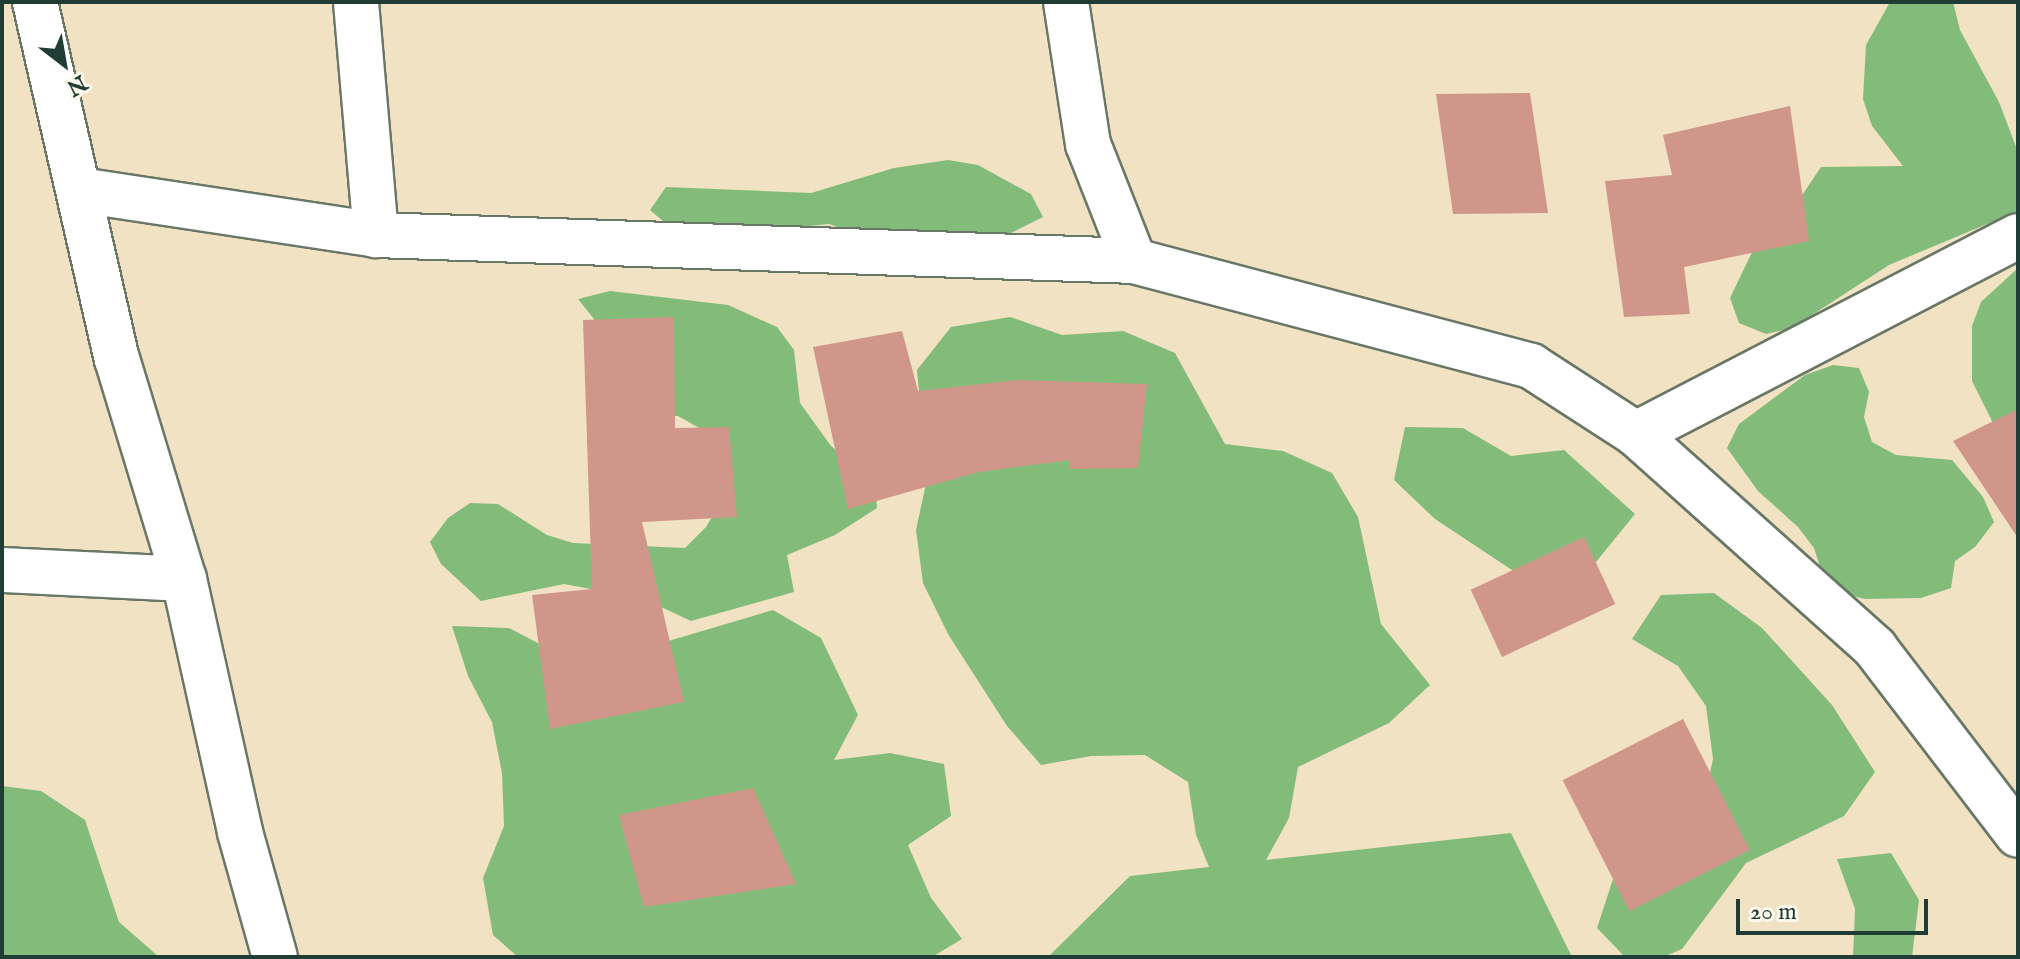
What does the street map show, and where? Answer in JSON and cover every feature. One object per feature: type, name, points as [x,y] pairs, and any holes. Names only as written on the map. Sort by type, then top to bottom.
[{"type":"street","points":[[35,2],[117,359],[184,579],[240,832],[275,957]]},
{"type":"street","points":[[356,2],[376,235]]},
{"type":"street","points":[[1066,2],[1088,144],[1134,261]]},
{"type":"street","points":[[80,190],[376,235],[1134,261],[1531,366],[1636,434],[1875,648],[2018,835]]},
{"type":"street","points":[[1636,434],[2018,236]]},
{"type":"street","points":[[2,570],[184,579]]},
{"type":"green space","points":[[1890,2],[1953,2],[1960,30],[1999,102],[2018,152],[2018,211],[1889,265],[1792,328],[1766,334],[1739,323],[1730,298],[1754,248],[1790,213],[1821,167],[1903,166],[1872,126],[1863,99],[1866,45]]},
{"type":"green space","points":[[948,160],[978,165],[1031,194],[1043,217],[985,246],[854,233],[829,224],[748,232],[670,227],[650,210],[666,187],[811,193],[894,168]]},
{"type":"green space","points":[[2018,268],[2018,446],[1995,427],[1972,381],[1972,326],[1981,302]]},
{"type":"green space","points":[[610,291],[728,305],[777,327],[794,350],[800,403],[831,446],[875,482],[877,508],[835,535],[787,555],[794,592],[691,621],[644,599],[564,584],[481,601],[441,564],[430,542],[448,518],[470,503],[498,504],[547,535],[573,543],[685,548],[706,527],[720,504],[701,429],[678,416],[651,417],[599,345],[594,319],[578,299]]},
{"type":"green space","points":[[1010,317],[1062,335],[1123,331],[1175,353],[1225,444],[1283,451],[1332,473],[1358,517],[1381,624],[1430,685],[1389,723],[1298,767],[1289,818],[1266,860],[1511,833],[1572,957],[1048,957],[1130,876],[1209,867],[1196,835],[1188,782],[1145,755],[1091,756],[1041,765],[1007,726],[948,634],[923,583],[916,530],[927,479],[917,370],[951,327]]},
{"type":"green space","points":[[1833,365],[1859,368],[1869,392],[1864,417],[1872,442],[1896,455],[1952,460],[1983,497],[1994,522],[1975,547],[1955,561],[1951,588],[1921,598],[1865,599],[1841,593],[1822,573],[1814,548],[1798,527],[1758,491],[1727,448],[1739,424],[1805,375]]},
{"type":"green space","points":[[1405,427],[1463,428],[1511,456],[1564,450],[1635,514],[1569,595],[1521,576],[1435,519],[1394,480]]},
{"type":"green space","points":[[1714,593],[1762,628],[1832,705],[1875,772],[1844,816],[1746,863],[1682,949],[1663,957],[1625,957],[1597,928],[1615,873],[1702,810],[1713,759],[1706,706],[1678,666],[1632,639],[1661,595]]},
{"type":"green space","points":[[773,610],[821,638],[858,715],[834,760],[890,753],[944,764],[951,816],[908,845],[931,898],[962,939],[932,957],[518,957],[493,935],[483,878],[504,826],[502,773],[492,722],[468,676],[452,626],[509,628],[557,653],[665,642]]},
{"type":"green space","points":[[2,786],[41,791],[85,820],[119,922],[159,957],[2,957]]},
{"type":"green space","points":[[1891,853],[1919,900],[1912,957],[1853,957],[1855,909],[1837,859]]},
{"type":"building","points":[[1530,93],[1548,213],[1453,214],[1436,94]]},
{"type":"building","points":[[1790,106],[1809,241],[1684,267],[1690,314],[1624,317],[1605,181],[1672,175],[1663,135]]},
{"type":"building","points":[[674,317],[675,428],[729,427],[737,517],[642,522],[684,702],[550,729],[532,595],[592,589],[583,320]]},
{"type":"building","points":[[902,331],[918,391],[1018,380],[1147,384],[1138,468],[1070,469],[1070,460],[979,472],[848,509],[813,347]]},
{"type":"building","points":[[2018,409],[2018,538],[1953,441]]},
{"type":"building","points":[[1584,537],[1615,604],[1502,657],[1471,590]]},
{"type":"building","points":[[1683,719],[1750,850],[1629,911],[1563,780]]},
{"type":"building","points":[[753,788],[796,884],[644,907],[619,815]]}]
